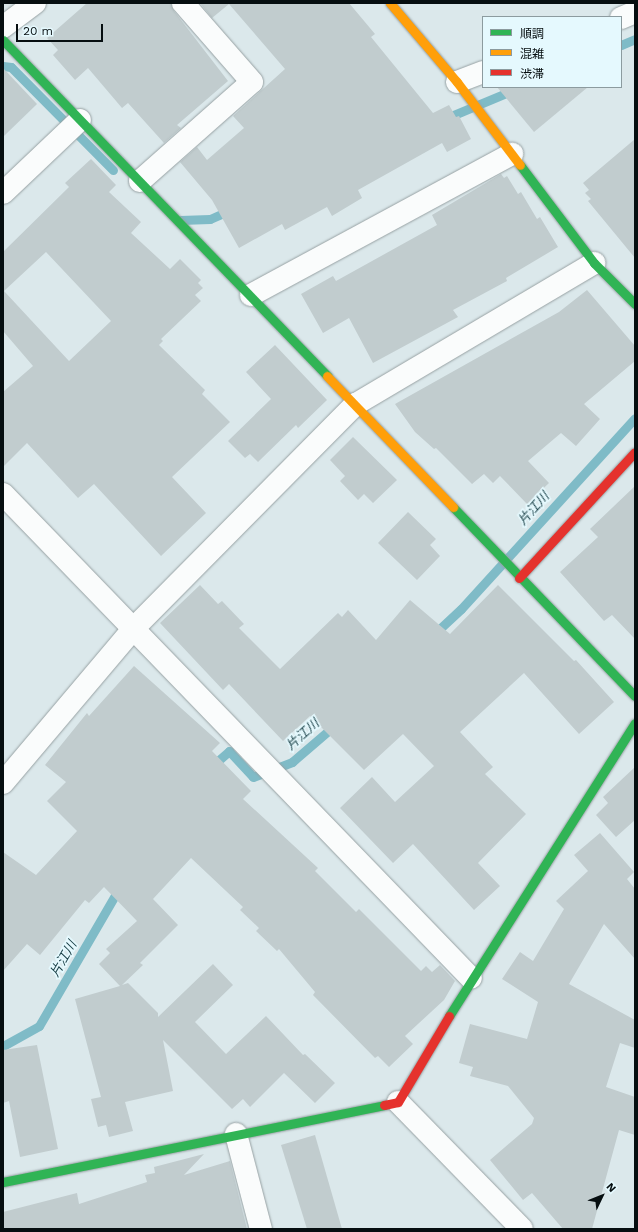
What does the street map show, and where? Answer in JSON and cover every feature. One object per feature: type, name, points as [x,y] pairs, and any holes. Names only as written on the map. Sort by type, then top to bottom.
[{"type":"street","points":[[3,27],[35,3]]},
{"type":"street","points":[[140,181],[252,82],[183,3]]},
{"type":"street","points":[[390,3],[463,89],[594,263],[635,304]]},
{"type":"street","points":[[622,18],[635,12]]},
{"type":"street","points":[[3,40],[170,212],[195,240],[356,404],[519,578],[635,696]]},
{"type":"street","points":[[463,89],[482,73]]},
{"type":"street","points":[[3,193],[80,120]]},
{"type":"street","points":[[250,295],[512,154]]},
{"type":"street","points":[[3,783],[133,630],[356,404],[594,263]]},
{"type":"street","points":[[519,578],[635,452]]},
{"type":"street","points":[[3,494],[471,978]]},
{"type":"street","points":[[3,1182],[398,1102],[471,978],[635,723]]},
{"type":"street","points":[[398,1102],[522,1229]]},
{"type":"street","points":[[236,1134],[261,1229]]},
{"type":"building","points":[[87,3],[171,3],[174,11],[228,81],[177,125],[181,128],[164,143],[128,103],[122,108],[88,68],[75,80],[53,55],[58,50],[47,38]]},
{"type":"building","points":[[200,3],[349,3],[375,34],[371,37],[433,113],[449,105],[456,117],[459,116],[471,139],[447,152],[442,143],[358,190],[362,198],[332,216],[327,207],[285,230],[282,224],[239,248],[212,200],[180,162],[197,147],[207,160],[244,128],[233,116],[285,69],[229,4],[212,18]]},
{"type":"building","points":[[3,68],[37,104],[3,137]]},
{"type":"building","points":[[498,88],[587,88],[534,132]]},
{"type":"building","points":[[635,139],[635,258],[588,201],[591,199],[585,193],[589,190],[583,183]]},
{"type":"building","points":[[91,159],[116,185],[109,192],[141,222],[131,233],[170,269],[180,259],[201,280],[198,283],[203,288],[195,295],[201,301],[161,339],[163,341],[159,345],[205,390],[202,394],[230,422],[172,477],[206,513],[161,556],[94,484],[78,498],[27,443],[3,467],[3,392],[33,366],[3,331],[3,252],[69,187],[65,183]],"holes":[[[46,252],[111,321],[69,361],[4,291]]]},
{"type":"building","points":[[501,174],[504,178],[507,176],[518,194],[521,192],[537,219],[540,217],[558,247],[506,278],[507,281],[453,310],[458,317],[373,363],[349,318],[323,333],[301,294],[333,276],[336,281],[437,225],[432,215]]},
{"type":"building","points":[[587,290],[635,346],[635,361],[584,404],[600,419],[576,446],[561,433],[528,461],[549,483],[527,504],[500,476],[493,483],[484,474],[472,484],[436,448],[434,449],[415,432],[395,404],[559,312]]},
{"type":"building","points":[[275,345],[327,400],[298,428],[296,425],[258,462],[250,454],[245,458],[228,441],[271,399],[246,372]]},
{"type":"building","points":[[353,437],[397,480],[373,503],[364,494],[358,500],[340,481],[345,476],[330,460]]},
{"type":"building","points":[[635,486],[635,639],[612,615],[604,621],[560,572],[598,537],[590,529]]},
{"type":"building","points":[[408,512],[436,539],[430,545],[440,556],[417,580],[378,543]]},
{"type":"building","points":[[200,585],[218,604],[222,601],[244,624],[239,628],[280,669],[338,613],[342,617],[348,610],[376,640],[410,600],[450,634],[498,585],[574,661],[576,660],[614,702],[579,734],[524,673],[460,732],[493,767],[485,774],[526,814],[478,863],[500,886],[474,910],[413,844],[393,863],[340,808],[372,777],[395,802],[434,766],[403,734],[364,770],[310,716],[283,741],[229,684],[223,690],[160,623]]},
{"type":"building","points":[[134,666],[220,743],[212,751],[251,791],[243,799],[318,868],[315,871],[356,912],[359,909],[421,971],[426,966],[432,972],[440,965],[455,981],[444,1000],[405,1036],[413,1044],[389,1067],[378,1056],[375,1058],[313,995],[315,992],[279,949],[277,951],[256,931],[259,928],[240,910],[243,907],[191,858],[153,899],[178,925],[140,963],[143,965],[122,985],[128,983],[158,1013],[158,1017],[213,964],[233,985],[195,1022],[226,1054],[266,1016],[303,1055],[305,1054],[335,1083],[315,1103],[284,1073],[250,1107],[243,1099],[232,1109],[163,1040],[173,1091],[125,1102],[133,1131],[109,1137],[106,1125],[98,1127],[91,1099],[101,1097],[75,999],[120,986],[99,964],[110,953],[106,949],[137,921],[104,887],[89,903],[85,900],[40,955],[27,944],[3,971],[3,852],[36,875],[77,831],[47,801],[66,782],[45,765],[87,713],[89,716]]},
{"type":"building","points":[[635,767],[635,820],[616,837],[596,815],[608,803],[603,797]]},
{"type":"building","points":[[600,833],[634,872],[627,879],[635,889],[635,959],[604,924],[569,984],[635,1020],[635,1048],[620,1043],[606,1087],[635,1097],[635,1135],[619,1130],[592,1229],[563,1229],[532,1193],[523,1200],[490,1160],[532,1124],[534,1118],[508,1086],[470,1076],[473,1067],[459,1063],[470,1024],[527,1039],[538,1002],[502,979],[520,952],[533,961],[564,909],[556,901],[588,871],[574,855]]},
{"type":"building","points":[[37,1045],[58,1149],[20,1157],[9,1101],[3,1103],[3,1050]]},
{"type":"building","points":[[315,1135],[342,1229],[307,1229],[281,1145]]},
{"type":"building","points":[[204,1154],[184,1175],[230,1161],[247,1229],[3,1229],[3,1212],[77,1193],[79,1204],[147,1182],[145,1175],[155,1173],[154,1167]]},
{"type":"waterway","points":[[622,45],[635,39]]},
{"type":"waterway","points":[[3,66],[11,67],[113,170]]},
{"type":"waterway","points":[[444,119],[519,88]]},
{"type":"waterway","points":[[180,220],[210,219],[230,210]]},
{"type":"waterway","name":"片江川","points":[[433,635],[461,609],[635,418]]},
{"type":"waterway","name":"片江川","points":[[212,766],[229,751],[253,777],[292,762],[335,725]]},
{"type":"waterway","name":"片江川","points":[[3,1046],[39,1026],[120,887]]},
{"type":"traffic: fast","points":[[3,40],[327,376]]},
{"type":"traffic: fast","points":[[520,165],[594,263],[635,304]]},
{"type":"traffic: fast","points":[[453,507],[635,696]]},
{"type":"traffic: fast","points":[[449,1016],[635,723]]},
{"type":"traffic: fast","points":[[3,1182],[384,1105]]},
{"type":"traffic: slow","points":[[390,3],[457,82],[520,165]]},
{"type":"traffic: slow","points":[[327,376],[453,507]]},
{"type":"traffic: jam","points":[[519,578],[635,452]]},
{"type":"traffic: jam","points":[[384,1105],[398,1102],[449,1016]]}]
